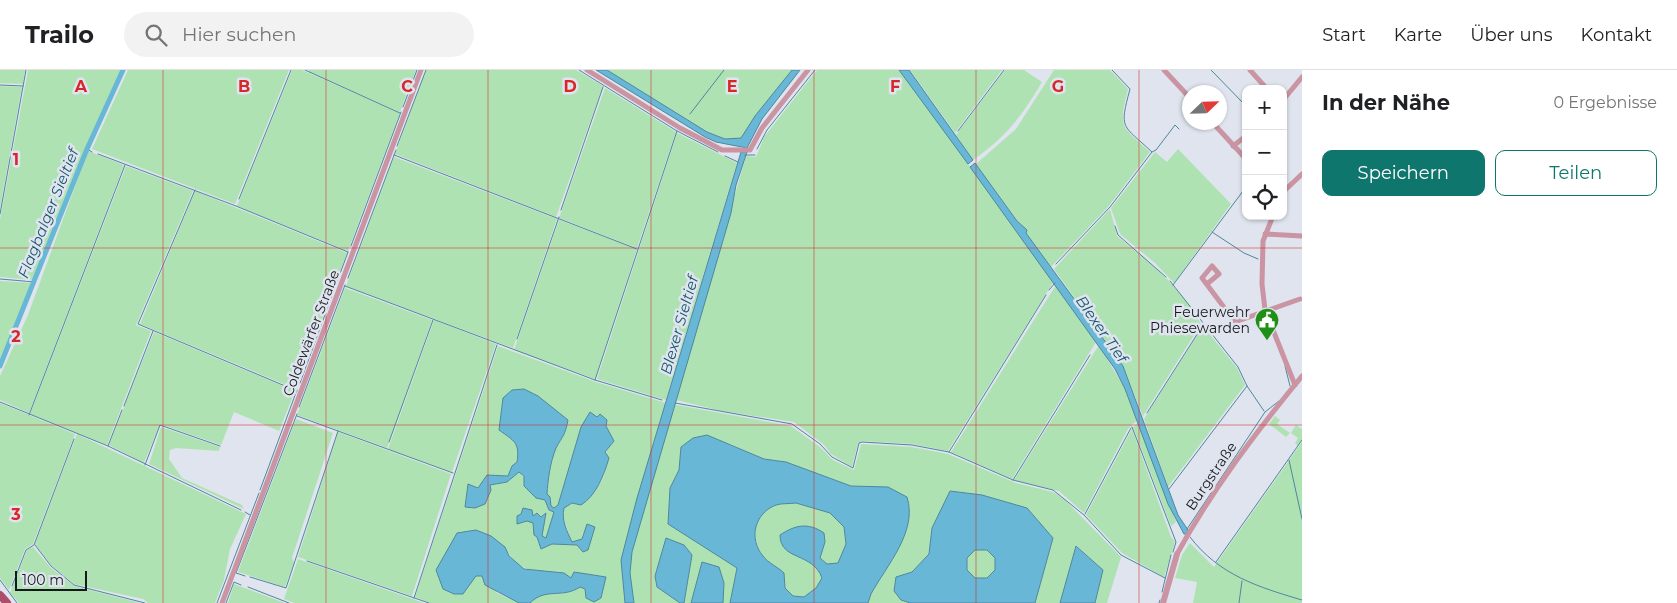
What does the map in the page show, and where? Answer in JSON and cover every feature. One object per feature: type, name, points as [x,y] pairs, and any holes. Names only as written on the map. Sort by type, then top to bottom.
[{"type":"main road","points":[[0,595],[7,603]]},
{"type":"street","name":"Coldewärfer Straße","points":[[222,603],[421,70]]},
{"type":"street","points":[[587,70],[680,128],[722,150],[747,150],[753,147],[762,128],[808,70]]},
{"type":"street","points":[[1164,70],[1182,89]]},
{"type":"street","points":[[1250,70],[1263,85]]},
{"type":"street","points":[[1287,95],[1302,78]]},
{"type":"street","points":[[1219,130],[1242,155]]},
{"type":"street","points":[[1233,146],[1242,139]]},
{"type":"street","points":[[1287,188],[1302,174]]},
{"type":"street","points":[[1271,220],[1263,240],[1262,284],[1265,310],[1295,385],[1302,388]]},
{"type":"street","points":[[1265,234],[1302,236]]},
{"type":"street","points":[[1207,284],[1219,274],[1212,266],[1202,278],[1234,322],[1300,299]]},
{"type":"street","name":"Burgstraße","points":[[1163,603],[1177,554],[1190,530],[1256,431],[1302,376]]},
{"type":"green space","points":[[0,70],[25,70],[23,84],[0,83]]},
{"type":"green space","points":[[28,70],[121,70],[88,142],[34,280],[0,277],[0,219]]},
{"type":"green space","points":[[128,70],[289,70],[235,204],[92,149]]},
{"type":"green space","points":[[292,70],[302,70],[400,113],[348,251],[237,206]]},
{"type":"green space","points":[[309,70],[416,70],[400,112],[309,72]]},
{"type":"green space","points":[[426,70],[576,70],[603,86],[556,217],[395,154]]},
{"type":"green space","points":[[607,70],[795,70],[741,139],[725,139],[707,132]]},
{"type":"green space","points":[[817,70],[899,70],[1054,281],[948,451],[913,444],[862,441],[858,443],[852,467],[831,454],[824,445],[794,422],[722,411],[676,400],[746,156],[756,157],[764,137]]},
{"type":"green space","points":[[910,70],[1002,70],[955,133]]},
{"type":"green space","points":[[1005,70],[1024,70],[1042,82],[1012,125],[995,143],[973,160],[956,135]]},
{"type":"green space","points":[[1054,70],[1110,70],[1128,89],[1123,112],[1124,125],[1150,152],[1108,207],[1051,267],[976,164],[1016,129]]},
{"type":"green space","points":[[0,86],[22,87],[0,208]]},
{"type":"green space","points":[[605,88],[676,132],[637,248],[559,218]]},
{"type":"green space","points":[[677,133],[737,163],[666,400],[597,379]]},
{"type":"green space","points":[[1178,149],[1231,204],[1174,283],[1155,263],[1120,234],[1111,208],[1155,152],[1167,162]]},
{"type":"green space","points":[[88,151],[124,165],[29,413],[0,400],[0,376],[28,315]]},
{"type":"green space","points":[[394,157],[557,219],[513,348],[346,286]]},
{"type":"green space","points":[[126,166],[193,191],[136,325],[151,331],[107,445],[30,414]]},
{"type":"green space","points":[[195,191],[347,253],[296,389],[140,324]]},
{"type":"green space","points":[[1110,209],[1117,236],[1168,280],[1191,307],[1201,324],[1143,416],[1123,366],[1054,269]]},
{"type":"green space","points":[[559,220],[637,249],[595,379],[514,350]]},
{"type":"green space","points":[[0,281],[33,283],[0,360]]},
{"type":"green space","points":[[1056,285],[1096,342],[1012,479],[951,452]]},
{"type":"green space","points":[[345,288],[432,320],[387,448],[297,415]]},
{"type":"green space","points":[[434,320],[496,344],[452,472],[388,449]]},
{"type":"green space","points":[[1203,326],[1237,368],[1245,385],[1168,487],[1144,419]]},
{"type":"green space","points":[[154,332],[295,391],[279,431],[234,412],[221,445],[160,424],[144,463],[109,445]]},
{"type":"green space","points":[[1099,345],[1125,389],[1137,420],[1128,429],[1084,513],[1059,491],[1014,480]]},
{"type":"green space","points":[[498,346],[596,382],[666,403],[791,426],[820,447],[833,460],[854,470],[861,444],[912,447],[948,454],[1016,483],[1053,492],[1064,499],[1121,557],[1107,603],[1095,603],[1103,570],[1077,546],[1060,603],[1035,603],[1053,538],[951,491],[932,528],[929,554],[912,572],[901,600],[909,603],[868,603],[888,487],[851,486],[786,462],[764,459],[730,444],[681,447],[679,470],[670,488],[668,524],[737,568],[730,603],[723,603],[724,583],[702,562],[691,603],[684,603],[692,555],[667,538],[655,576],[657,587],[680,603],[530,603],[542,595],[567,592],[580,587],[601,598],[572,578],[526,568],[518,564],[505,547],[476,576],[482,576],[497,593],[519,603],[430,603],[415,597]],"holes":[[[553,409],[568,420],[554,454],[549,477],[547,495],[550,497],[551,506],[555,508],[558,505],[590,412],[606,426],[614,441],[607,451],[605,473],[596,489],[581,505],[572,503],[564,508],[562,515],[572,542],[582,539],[583,531],[583,552],[577,545],[552,544],[541,549],[537,537],[534,535],[533,522],[527,521],[546,514],[542,536],[546,538],[554,512],[549,510],[545,500],[519,472],[507,482],[489,485],[465,507],[469,484],[478,488],[487,475],[508,476],[516,464],[518,456],[516,442]]]},
{"type":"green space","points":[[0,403],[75,434],[33,544],[25,549],[9,590],[0,578]]},
{"type":"green space","points":[[1275,416],[1280,420],[1277,424],[1290,433],[1286,437],[1269,424]]},
{"type":"green space","points":[[296,419],[333,433],[292,558],[294,563],[285,587],[238,572]]},
{"type":"green space","points":[[1138,423],[1176,522],[1171,526],[1133,427]]},
{"type":"green space","points":[[1296,425],[1302,429],[1302,440],[1298,446],[1295,443],[1298,438],[1291,433]]},
{"type":"green space","points":[[161,427],[220,447],[219,451],[176,448],[170,450],[169,459],[182,478],[242,505],[244,509],[149,464]]},
{"type":"green space","points":[[1132,429],[1171,537],[1175,542],[1164,577],[1122,553],[1086,515]]},
{"type":"green space","points":[[338,432],[451,474],[412,596],[298,557]]},
{"type":"green space","points":[[77,434],[246,514],[230,549],[224,580],[215,603],[148,603],[143,599],[74,584],[51,565],[35,544]]},
{"type":"green space","points":[[1302,442],[1302,603],[1193,603],[1197,582],[1175,578],[1182,555],[1190,543],[1214,567]]},
{"type":"green space","points":[[796,503],[830,513],[844,527],[846,544],[838,563],[827,564],[820,558],[825,542],[794,555],[814,565],[822,578],[816,588],[804,597],[793,596],[785,588],[783,576],[777,568],[765,559],[758,548],[755,533],[759,520],[769,509],[778,504]]},
{"type":"green space","points":[[33,547],[51,568],[74,586],[140,603],[19,603],[10,593],[27,550]]},
{"type":"green space","points":[[981,549],[991,554],[996,564],[991,574],[981,579],[971,574],[966,564],[971,554]]},
{"type":"green space","points":[[298,559],[424,603],[294,603],[284,599]]},
{"type":"green space","points":[[234,584],[285,603],[228,603]]},
{"type":"water","points":[[596,70],[607,70],[707,132],[725,139],[741,138],[755,116],[792,70],[800,70],[762,119],[747,148],[716,142],[705,137]]},
{"type":"water","points":[[899,70],[909,70],[973,160],[968,164]]},
{"type":"water","points":[[741,152],[747,152],[736,185],[731,213],[632,552],[630,573],[634,603],[625,603],[621,560],[637,498]]},
{"type":"water","points":[[975,163],[1017,221],[1027,230],[1026,233],[1123,366],[1178,515],[1188,530],[1186,534],[1184,534],[1168,504],[1125,389],[1115,369],[970,167]]},
{"type":"water","points":[[524,389],[538,396],[568,420],[565,432],[556,448],[550,471],[547,494],[550,497],[551,506],[554,508],[558,505],[581,427],[590,412],[597,417],[600,414],[607,420],[606,426],[614,441],[605,452],[609,458],[599,484],[591,496],[581,505],[572,503],[564,508],[563,512],[566,530],[572,542],[582,539],[587,524],[595,527],[588,550],[583,552],[577,545],[552,544],[541,549],[537,537],[534,535],[533,523],[527,521],[517,524],[517,516],[521,514],[523,508],[532,510],[533,516],[537,513],[541,517],[546,513],[542,536],[546,538],[554,512],[549,510],[545,500],[536,498],[524,486],[524,476],[519,472],[507,482],[490,485],[491,490],[485,504],[475,508],[465,507],[468,484],[478,488],[487,475],[508,476],[512,466],[517,462],[517,446],[499,430],[503,398],[512,390]]},
{"type":"water","points":[[707,435],[764,459],[786,462],[851,486],[888,487],[907,497],[909,510],[905,535],[871,594],[868,603],[730,603],[737,568],[668,524],[670,488],[679,470],[681,447],[693,438]],"holes":[[[796,503],[830,513],[844,527],[846,544],[838,563],[827,564],[820,558],[825,542],[824,533],[812,527],[796,527],[780,535],[781,543],[785,549],[812,564],[822,578],[816,588],[804,597],[793,596],[785,588],[784,573],[765,558],[758,549],[755,534],[759,520],[769,509],[781,504]]]},
{"type":"water","points":[[950,491],[982,495],[1027,508],[1053,538],[1035,603],[910,603],[901,600],[894,591],[896,577],[912,572],[929,554],[932,528]],"holes":[[[975,550],[987,550],[995,558],[995,570],[987,578],[975,578],[967,570],[967,558]]]},
{"type":"water","points":[[476,530],[491,536],[505,547],[509,556],[524,569],[564,573],[571,578],[574,572],[606,577],[601,598],[594,602],[586,598],[585,589],[580,587],[567,592],[542,595],[530,603],[519,603],[485,585],[482,576],[476,576],[463,594],[454,594],[443,589],[436,570],[457,533]]},
{"type":"water","points":[[666,538],[684,545],[692,555],[684,603],[680,603],[657,587],[655,576]]},
{"type":"water","points":[[1076,546],[1103,570],[1095,603],[1060,603]]},
{"type":"water","points":[[702,562],[719,567],[724,583],[723,603],[691,603]]},
{"type":"waterway","points":[[0,214],[26,70]]},
{"type":"waterway","name":"Flagbalger Sieltief","points":[[0,366],[87,149],[123,70]]},
{"type":"waterway","points":[[239,199],[291,70]]},
{"type":"waterway","points":[[305,70],[400,113]]},
{"type":"waterway","points":[[403,107],[417,70]]},
{"type":"waterway","points":[[397,146],[426,70]]},
{"type":"waterway","points":[[579,70],[677,131],[718,152]]},
{"type":"waterway","points":[[690,114],[724,70]]},
{"type":"waterway","points":[[757,149],[767,130],[815,70]]},
{"type":"waterway","points":[[958,131],[1004,70]]},
{"type":"waterway","points":[[1056,264],[1110,207],[1152,152],[1129,131],[1126,125],[1124,120],[1130,89],[1112,70]]},
{"type":"waterway","points":[[1211,70],[1242,102]]},
{"type":"waterway","points":[[0,85],[23,86]]},
{"type":"waterway","points":[[561,210],[603,87]]},
{"type":"waterway","points":[[351,246],[401,112]]},
{"type":"waterway","points":[[1152,152],[1156,150],[1175,125],[1179,129]]},
{"type":"waterway","points":[[595,380],[677,131]]},
{"type":"waterway","name":"Flagbalger Sieltief","points":[[87,149],[92,152]]},
{"type":"waterway","points":[[348,278],[396,150]]},
{"type":"waterway","points":[[98,154],[236,206],[348,252]]},
{"type":"waterway","points":[[394,155],[637,249]]},
{"type":"waterway","points":[[745,155],[755,155]]},
{"type":"waterway","points":[[725,156],[738,162]]},
{"type":"waterway","points":[[29,415],[125,165]]},
{"type":"waterway","points":[[195,190],[138,324],[297,391]]},
{"type":"waterway","points":[[1173,285],[1242,192]]},
{"type":"waterway","points":[[517,339],[559,217]]},
{"type":"waterway","points":[[1115,226],[1118,235],[1166,277]]},
{"type":"waterway","points":[[1212,232],[1244,253],[1258,259]]},
{"type":"waterway","points":[[300,383],[348,252]]},
{"type":"waterway","points":[[0,279],[35,282]]},
{"type":"waterway","points":[[1170,281],[1238,367],[1247,386],[1264,411]]},
{"type":"waterway","points":[[1049,290],[1055,283]]},
{"type":"waterway","points":[[299,407],[345,285]]},
{"type":"waterway","points":[[345,286],[595,380],[662,400]]},
{"type":"waterway","points":[[949,452],[1046,295]]},
{"type":"waterway","points":[[389,442],[433,320]]},
{"type":"waterway","points":[[1147,413],[1203,325]]},
{"type":"waterway","points":[[124,406],[153,331]]},
{"type":"waterway","points":[[414,598],[497,345]]},
{"type":"waterway","points":[[1013,480],[1090,355]]},
{"type":"waterway","points":[[1285,366],[1290,386]]},
{"type":"waterway","points":[[1169,489],[1247,386]]},
{"type":"waterway","points":[[260,490],[297,390]]},
{"type":"waterway","points":[[1187,529],[1265,412],[1279,401]]},
{"type":"waterway","points":[[0,402],[108,446],[241,510]]},
{"type":"waterway","points":[[675,403],[792,424],[820,444],[832,457],[853,468],[859,443],[862,442],[912,445],[949,452],[1013,480],[1053,490],[1084,515],[1121,555],[1165,578]]},
{"type":"waterway","points":[[108,446],[122,410]]},
{"type":"waterway","points":[[245,576],[236,573],[297,414]]},
{"type":"waterway","points":[[297,416],[453,473]]},
{"type":"waterway","points":[[145,465],[160,425],[220,446]]},
{"type":"waterway","points":[[1132,427],[1176,542],[1173,552]]},
{"type":"waterway","points":[[1085,514],[1131,428]]},
{"type":"waterway","points":[[250,577],[286,588],[338,431]]},
{"type":"waterway","points":[[12,586],[26,550],[34,545],[74,439]]},
{"type":"waterway","points":[[1216,562],[1302,440]]},
{"type":"waterway","points":[[1289,460],[1302,519]]},
{"type":"waterway","points":[[217,603],[259,493]]},
{"type":"waterway","points":[[245,512],[250,515]]},
{"type":"waterway","name":"Blexer Tief","points":[[1190,537],[1214,561],[1240,578],[1302,600]]},
{"type":"waterway","points":[[35,545],[51,566],[74,585],[145,603]]},
{"type":"waterway","points":[[1162,592],[1171,555]]},
{"type":"waterway","points":[[307,561],[429,603]]},
{"type":"waterway","points":[[0,580],[17,603]]},
{"type":"waterway","points":[[1239,603],[1242,581]]},
{"type":"waterway","points":[[226,603],[234,582],[241,585]]},
{"type":"waterway","points":[[248,587],[289,603]]},
{"type":"place","name":"Feuerwehr Phiesewarden","points":[[1267,341]]},
{"type":"water label","name":"Blexer Sieltief","points":[[679,325]]}]
